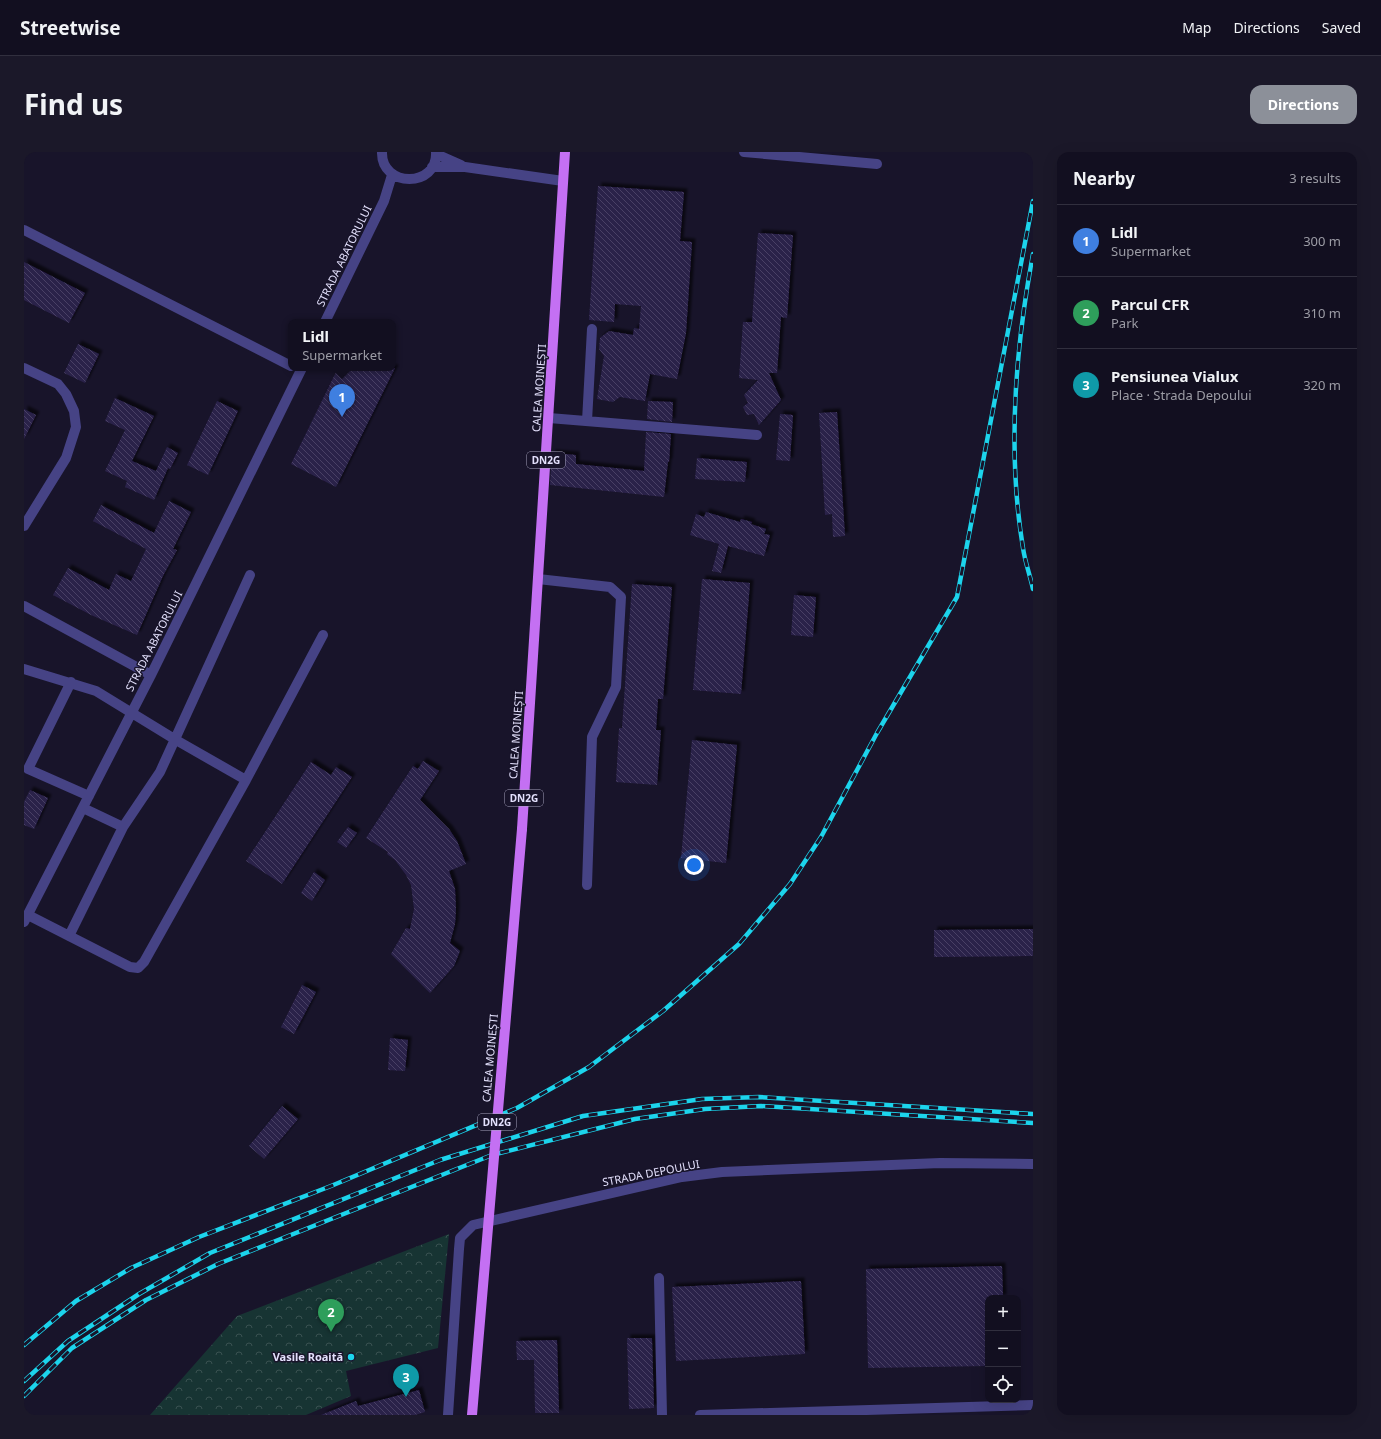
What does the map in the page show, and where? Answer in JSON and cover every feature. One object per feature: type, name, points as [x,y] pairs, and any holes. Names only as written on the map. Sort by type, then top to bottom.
[{"type":"main road","name":"CALEA MOINEȘTI","points":[[472,1415],[522,829],[565,152]]},
{"type":"street","points":[[382,152],[383,161],[392,175],[403,180],[423,177],[432,167],[436,153],[465,167]]},
{"type":"street","points":[[744,152],[876,164]]},
{"type":"street","points":[[432,167],[465,167],[564,181]]},
{"type":"street","name":"STRADA ABATORULUI","points":[[326,319],[384,201],[392,175]]},
{"type":"street","name":"STRADA ABATORULUI","points":[[384,201],[403,180]]},
{"type":"street","points":[[24,230],[288,364]]},
{"type":"street","points":[[587,421],[592,329]]},
{"type":"street","points":[[24,368],[58,384],[66,394],[74,412],[76,427],[66,458],[24,526]]},
{"type":"street","name":"STRADA ABATORULUI","points":[[26,919],[151,675],[299,371]]},
{"type":"street","points":[[549,418],[757,435]]},
{"type":"street","points":[[69,936],[123,827],[157,777],[176,740],[250,575]]},
{"type":"street","points":[[538,579],[610,587],[621,597],[616,687],[592,737],[587,885]]},
{"type":"street","points":[[24,606],[151,675]]},
{"type":"street","points":[[26,919],[69,936],[130,967],[138,968],[144,962],[246,780],[323,636]]},
{"type":"street","points":[[24,669],[96,690],[176,740],[246,780]]},
{"type":"street","points":[[71,682],[26,772],[89,796]]},
{"type":"street","points":[[83,808],[123,827]]},
{"type":"street","name":"STRADA DEPOULUI","points":[[448,1415],[460,1238],[473,1225],[638,1186],[695,1175],[729,1172],[940,1163],[1033,1164]]},
{"type":"street","points":[[659,1278],[662,1415]]},
{"type":"street","points":[[700,1415],[1033,1405]]},
{"type":"green space","points":[[449,1234],[438,1348],[346,1371],[351,1396],[306,1415],[150,1415],[237,1316]]},
{"type":"building","points":[[598,186],[684,192],[680,241],[692,242],[686,333],[677,379],[650,374],[645,401],[620,397],[613,402],[597,399],[604,356],[599,349],[600,338],[609,331],[633,335],[634,328],[639,329],[641,306],[615,304],[614,322],[589,320]]},
{"type":"building","points":[[758,233],[793,235],[787,318],[781,317],[777,373],[769,373],[781,400],[759,425],[754,414],[747,415],[743,407],[748,403],[744,395],[758,380],[739,378],[743,322],[752,322]]},
{"type":"building","points":[[24,262],[85,293],[69,323],[24,300]]},
{"type":"building","points":[[78,344],[99,354],[85,383],[64,373]]},
{"type":"building","points":[[337,371],[394,371],[336,487],[291,464]]},
{"type":"building","points":[[115,398],[154,416],[132,461],[156,471],[167,447],[178,453],[170,469],[168,468],[154,500],[125,487],[127,481],[105,471],[125,430],[105,421]]},
{"type":"building","points":[[217,401],[238,411],[208,475],[187,465]]},
{"type":"building","points":[[648,401],[673,402],[672,422],[647,419]]},
{"type":"building","points":[[24,409],[36,415],[24,439]]},
{"type":"building","points":[[837,412],[845,536],[833,537],[832,514],[825,515],[819,413]]},
{"type":"building","points":[[780,414],[793,415],[790,461],[776,460]]},
{"type":"building","points":[[646,432],[671,434],[664,497],[550,485],[552,453],[576,455],[576,464],[644,471]]},
{"type":"building","points":[[697,458],[747,462],[745,482],[695,479]]},
{"type":"building","points":[[169,501],[191,512],[173,549],[177,550],[163,576],[137,635],[91,615],[53,595],[68,568],[109,590],[116,574],[131,581],[146,549],[93,521],[101,505],[154,533]]},
{"type":"building","points":[[706,512],[740,522],[741,519],[752,522],[751,524],[766,529],[764,534],[770,535],[764,556],[728,546],[721,573],[712,571],[719,544],[690,535],[696,514],[704,517]]},
{"type":"building","points":[[702,579],[750,583],[741,694],[693,690]]},
{"type":"building","points":[[632,584],[672,587],[663,699],[658,699],[656,730],[661,730],[657,785],[616,782],[619,728],[622,728]]},
{"type":"building","points":[[794,595],[816,597],[813,637],[791,635]]},
{"type":"building","points":[[692,740],[737,745],[726,863],[681,858]]},
{"type":"building","points":[[423,761],[439,771],[420,800],[449,829],[457,841],[466,864],[449,871],[455,889],[456,909],[455,924],[450,943],[460,951],[454,966],[430,993],[391,954],[406,928],[410,929],[414,909],[411,885],[395,860],[387,854],[388,852],[366,838],[413,766],[418,769]]},
{"type":"building","points":[[311,762],[331,775],[336,767],[352,777],[282,884],[246,861]]},
{"type":"building","points":[[30,790],[48,798],[34,829],[24,825],[24,802]]},
{"type":"building","points":[[348,827],[357,833],[346,848],[337,842]]},
{"type":"building","points":[[314,872],[325,880],[312,901],[301,893]]},
{"type":"building","points":[[1033,929],[1033,956],[934,957],[934,930]]},
{"type":"building","points":[[302,985],[316,992],[294,1034],[281,1027]]},
{"type":"building","points":[[390,1038],[408,1040],[405,1071],[388,1070]]},
{"type":"building","points":[[282,1106],[298,1119],[264,1159],[249,1146]]},
{"type":"building","points":[[1002,1266],[1003,1295],[985,1295],[985,1366],[868,1368],[866,1269]]},
{"type":"building","points":[[801,1281],[805,1354],[676,1361],[672,1287]]},
{"type":"building","points":[[627,1338],[652,1338],[654,1408],[629,1409]]},
{"type":"building","points":[[557,1340],[559,1413],[535,1413],[534,1360],[517,1360],[516,1341]]},
{"type":"building","points":[[419,1390],[425,1412],[415,1415],[321,1415],[356,1401],[358,1406]]},
{"type":"railway","points":[[24,1345],[76,1301],[131,1268],[199,1237],[331,1186],[517,1108],[589,1067],[663,1011],[739,944],[790,884],[821,837],[877,733],[957,597],[1033,201]]},
{"type":"railway","points":[[1033,254],[1018,364],[1014,438],[1018,511],[1024,553],[1033,589]]},
{"type":"railway","points":[[24,1381],[68,1341],[139,1294],[210,1253],[440,1160],[583,1116],[702,1099],[759,1097],[1033,1114]]},
{"type":"railway","points":[[24,1396],[72,1348],[146,1300],[218,1264],[492,1155],[635,1119],[705,1109],[761,1106],[1033,1123]]},
{"type":"place","name":"Lidl","points":[[342,417]]},
{"type":"place","name":"Parcul CFR","points":[[331,1332]]},
{"type":"place","name":"Vasile Roaită","points":[[351,1357]]},
{"type":"place","name":"Pensiunea Vialux","points":[[406,1397]]}]
